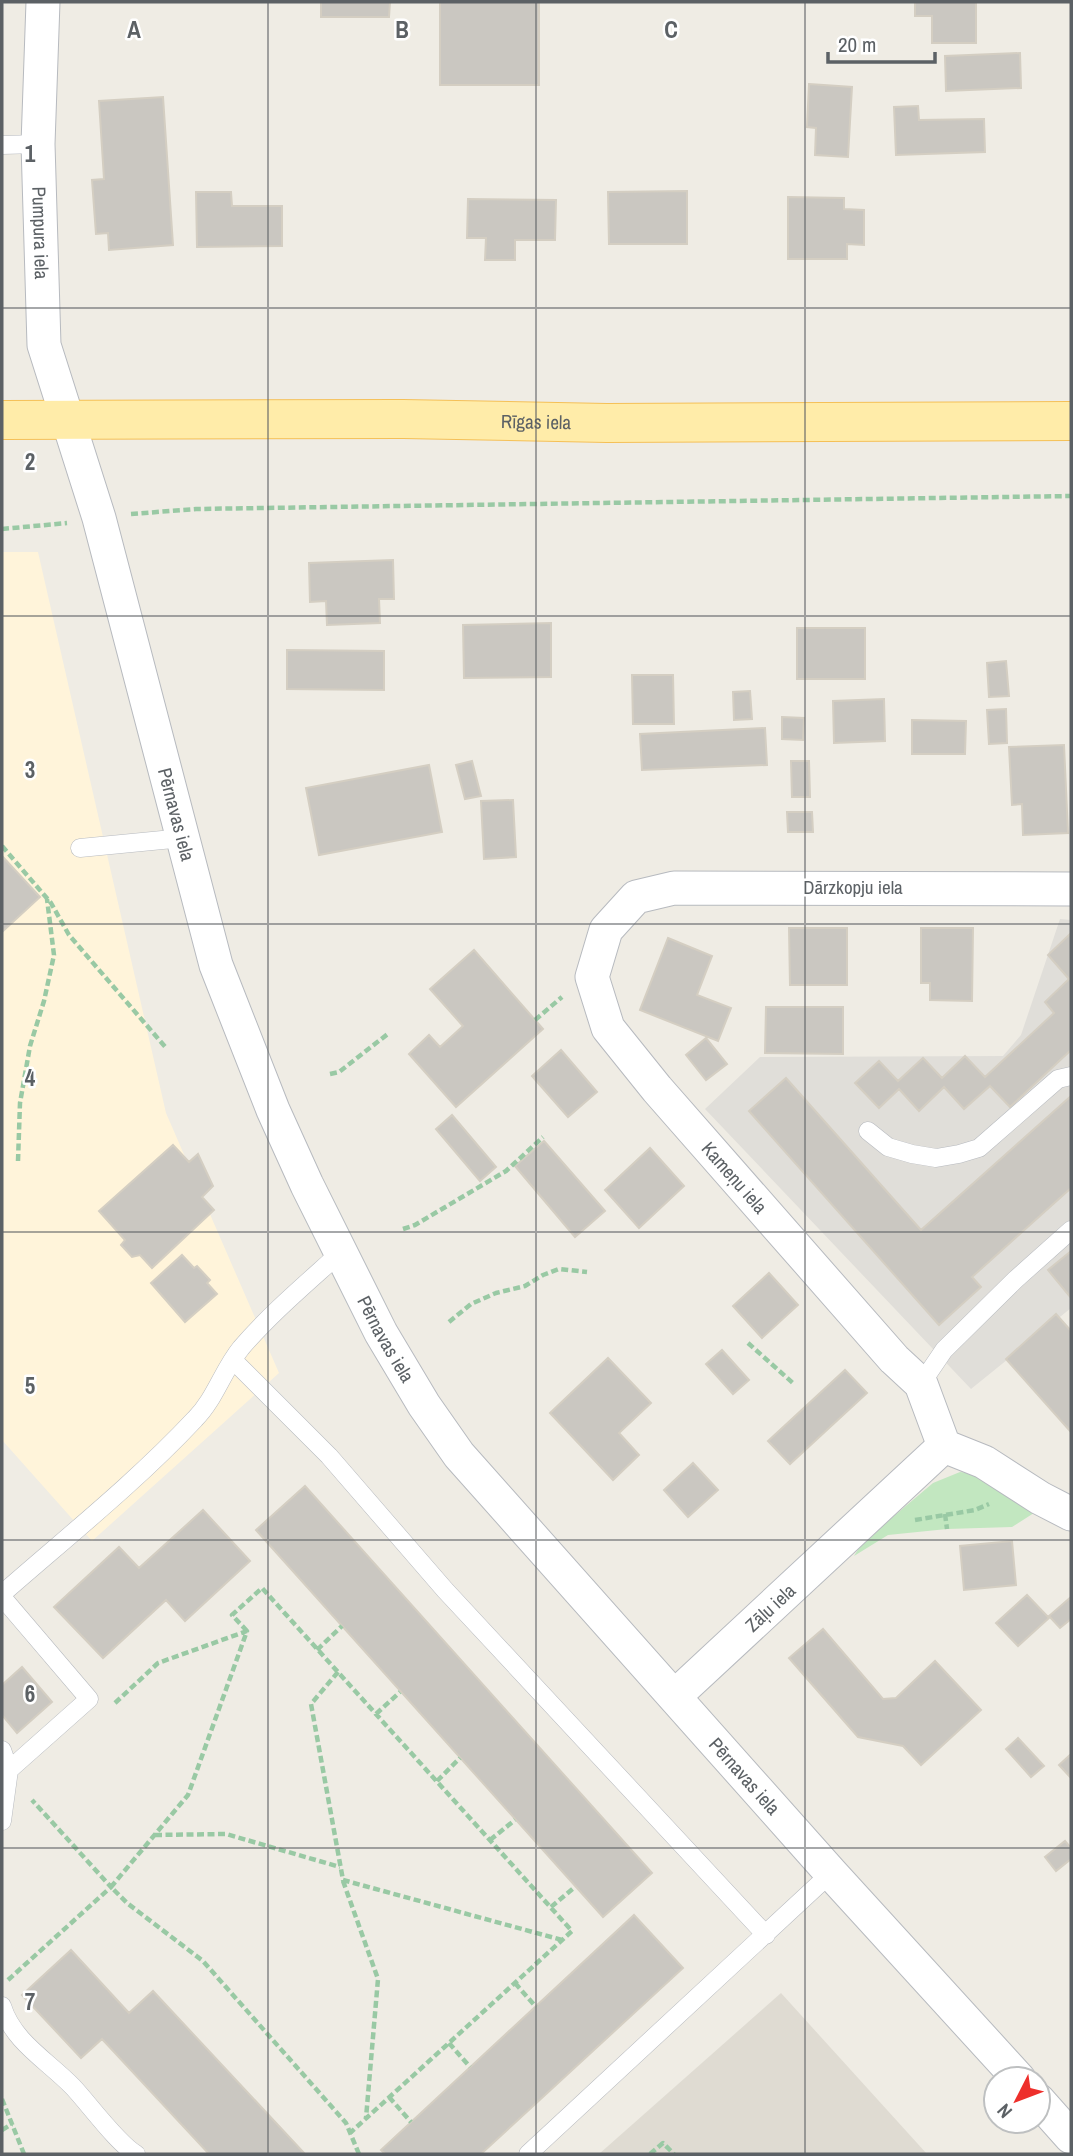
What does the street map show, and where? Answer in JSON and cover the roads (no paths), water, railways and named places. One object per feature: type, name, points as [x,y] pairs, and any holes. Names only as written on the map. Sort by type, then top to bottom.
[{"type":"main road","name":"Rīgas iela","points":[[2,420],[403,419],[674,424],[1071,421]]},
{"type":"street","name":"Pumpura iela","points":[[43,2],[38,144],[44,345],[67,420]]},
{"type":"street","name":"Pērnavas iela","points":[[67,420],[99,518],[216,965],[273,1110],[381,1333],[424,1405],[459,1455],[831,1873],[1006,2065]]},
{"type":"street","name":"Dārzkopju iela","points":[[636,897],[674,888],[1071,889]]},
{"type":"street","name":"Kameņu iela","points":[[636,897],[606,930],[592,977],[608,1028],[657,1089],[803,1256],[894,1359],[921,1384],[944,1446]]},
{"type":"street","name":"Zāļu iela","points":[[675,1696],[944,1446]]},
{"type":"street","points":[[944,1446],[984,1462],[1040,1498],[1071,1514]]},
{"type":"street","points":[[1052,2116],[1071,2137]]},
{"type":"lane","points":[[2,145],[38,144]]},
{"type":"lane","points":[[79,848],[183,838]]},
{"type":"lane","points":[[868,1132],[888,1147],[912,1154],[936,1158],[959,1154],[979,1147],[1058,1079],[1071,1076]]},
{"type":"lane","points":[[921,1384],[944,1350],[1015,1280],[1071,1230]]},
{"type":"lane","points":[[9,1770],[89,1699],[2,1596],[183,1432],[209,1402],[233,1360],[282,1307],[341,1252]]},
{"type":"lane","points":[[233,1360],[329,1456],[454,1600],[766,1935]]},
{"type":"lane","points":[[2,1750],[9,1770],[2,1821]]},
{"type":"lane","points":[[527,2154],[831,1873]]},
{"type":"lane","points":[[2,2006],[6,2019],[38,2057],[71,2084],[136,2154]]}]
